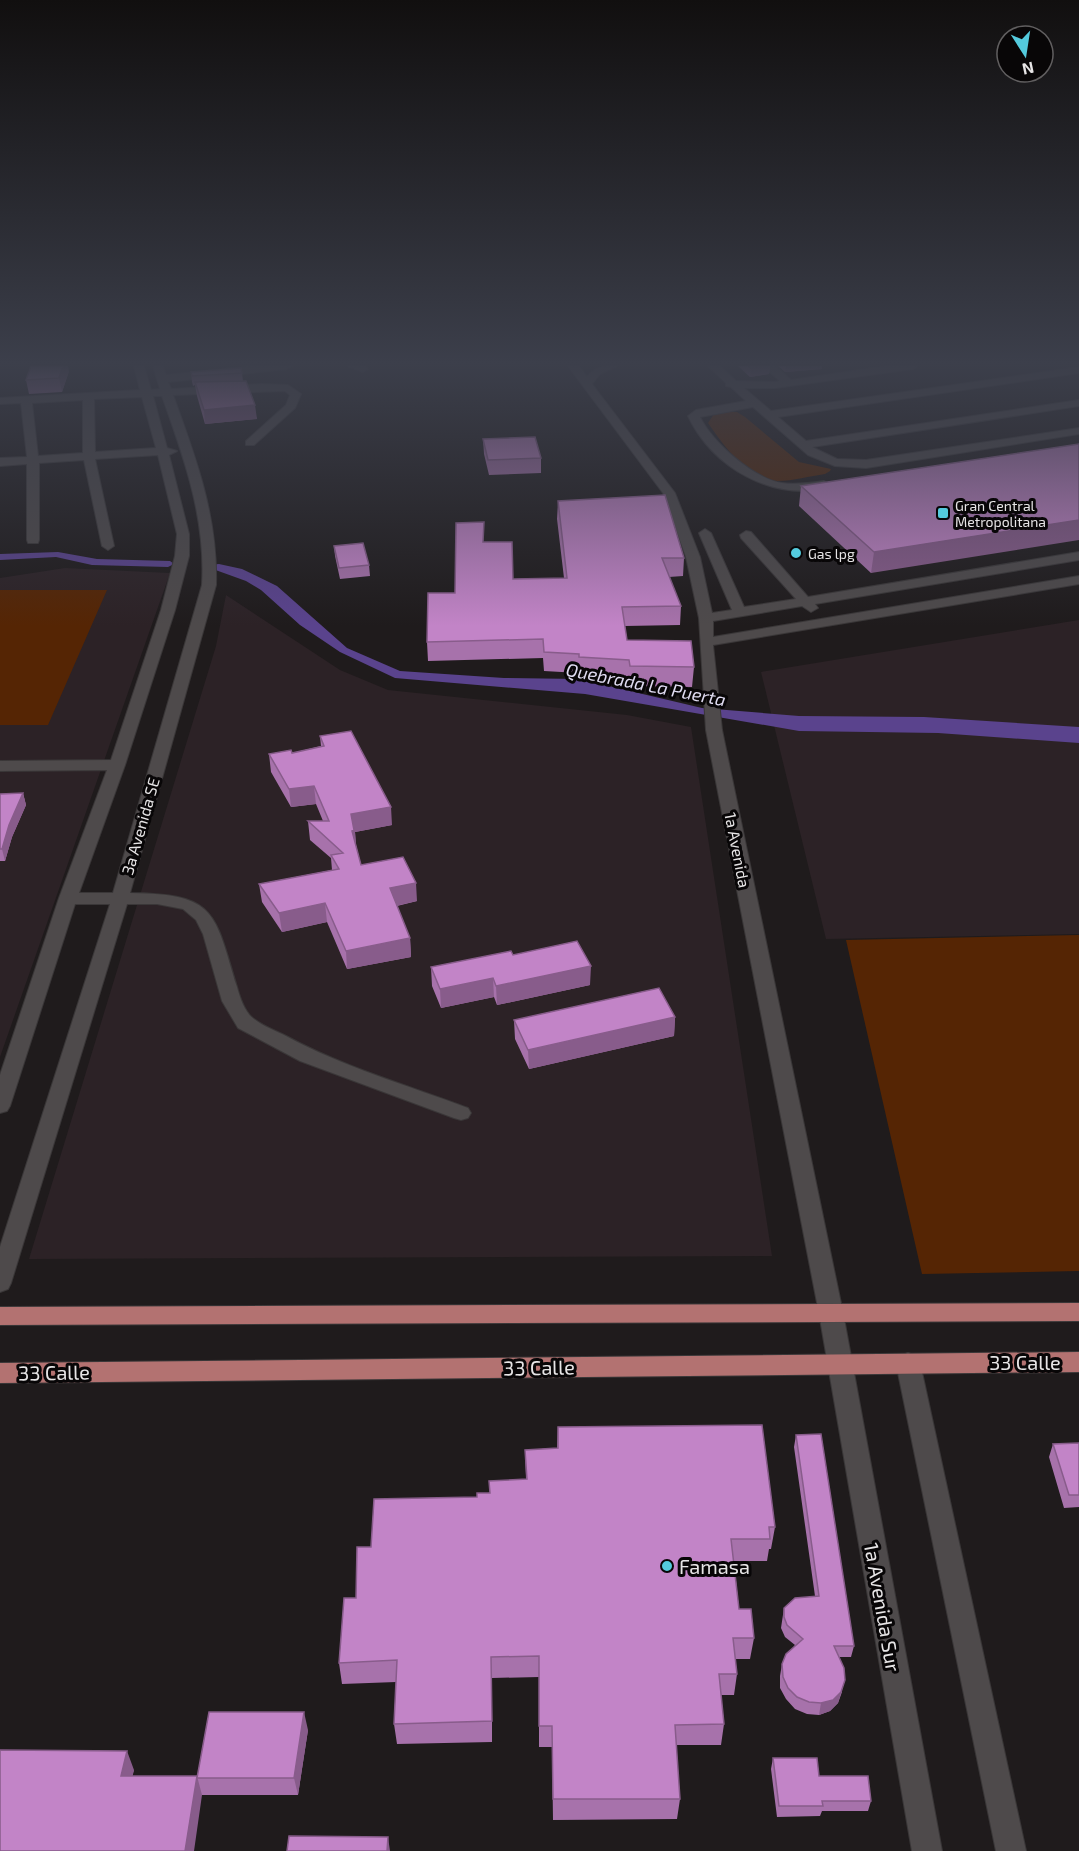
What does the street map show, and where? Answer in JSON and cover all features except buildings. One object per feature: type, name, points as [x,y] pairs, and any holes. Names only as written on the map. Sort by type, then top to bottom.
[{"type":"main road","points":[[0,1316],[1079,1312]]},
{"type":"main road","name":"33 Calle","points":[[0,1373],[1079,1362]]},
{"type":"street","points":[[32,452],[33,540]]},
{"type":"street","points":[[89,452],[108,546]]},
{"type":"street","points":[[0,462],[154,452]]},
{"type":"street","points":[[0,1106],[68,898],[117,765],[168,610],[182,556],[183,534],[161,452]]},
{"type":"street","name":"3a Avenida SE","points":[[0,1283],[120,899],[209,585],[211,543],[204,502],[186,452]]},
{"type":"street","name":"1a Avenida","points":[[638,452],[669,493],[693,557],[706,618],[710,701],[714,730],[831,1313],[839,1364]]},
{"type":"street","points":[[723,452],[745,472],[767,483],[798,489],[833,484]]},
{"type":"street","points":[[815,452],[836,462],[866,464],[941,452]]},
{"type":"street","points":[[705,533],[740,613]]},
{"type":"street","points":[[746,536],[805,603],[828,623]]},
{"type":"street","points":[[706,618],[1079,555]]},
{"type":"street","points":[[706,642],[1079,580]]},
{"type":"street","points":[[0,766],[117,765]]},
{"type":"street","points":[[68,898],[157,899],[189,905],[204,917],[212,934],[232,1001],[245,1023],[307,1056],[461,1113]]},
{"type":"street","points":[[908,1363],[1011,1851]]},
{"type":"street","name":"1a Avenida Sur","points":[[839,1364],[927,1851]]},
{"type":"shaded area","points":[[731,452],[787,452],[799,462],[831,469],[825,474],[778,481],[756,474]]},
{"type":"shaded area","points":[[58,552],[97,559],[170,561],[174,564],[168,567],[92,565],[56,557],[0,560],[0,554]]},
{"type":"shaded area","points":[[219,564],[242,569],[277,586],[347,648],[400,671],[504,678],[579,679],[702,708],[799,716],[924,717],[1079,727],[1079,743],[938,733],[799,731],[585,694],[395,678],[340,652],[300,625],[261,590],[246,581],[210,568],[208,565]]},
{"type":"shaded area","points":[[65,568],[170,573],[0,1057],[0,578]]},
{"type":"shaded area","points":[[0,590],[107,590],[48,725],[0,725]]},
{"type":"shaded area","points":[[226,595],[340,670],[388,690],[627,715],[691,727],[772,1256],[29,1259],[216,646]]},
{"type":"shaded area","points":[[1079,620],[1079,934],[826,939],[761,672]]},
{"type":"shaded area","points":[[1079,935],[1079,1271],[922,1274],[846,940]]},
{"type":"place","name":"Gran Central Metropolitana","points":[[943,513]]},
{"type":"place","name":"Gas lpg","points":[[796,553]]},
{"type":"place","name":"Famasa","points":[[667,1566]]},
{"type":"water label","name":"Quebrada La Puerta","points":[[646,684]]}]
